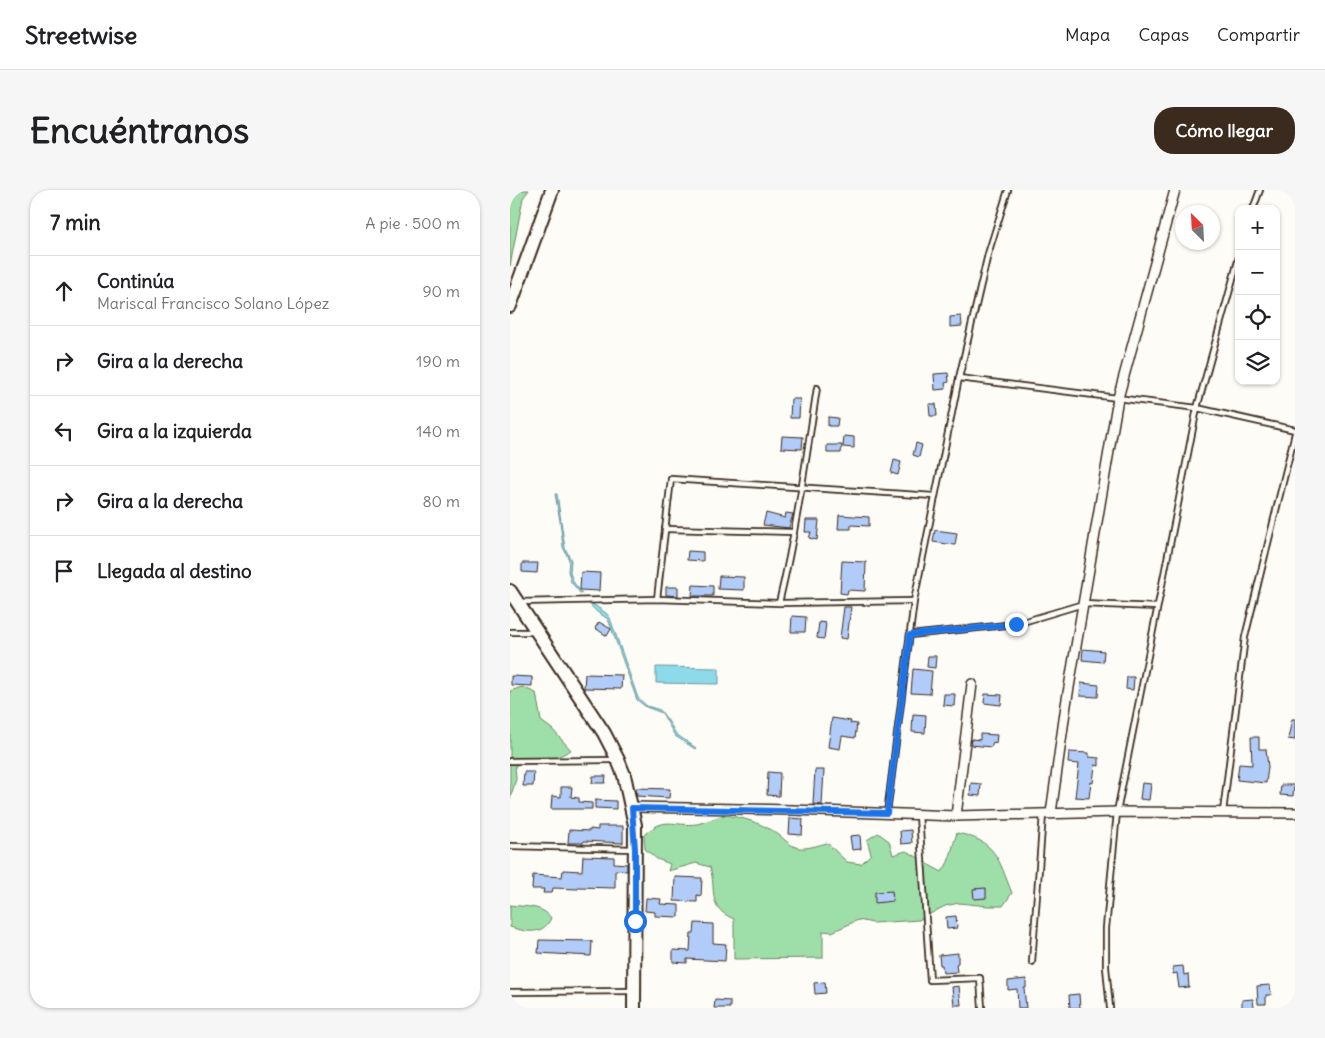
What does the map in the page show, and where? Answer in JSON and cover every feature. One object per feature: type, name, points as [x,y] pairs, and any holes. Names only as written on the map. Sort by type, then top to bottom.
[{"type":"main road","points":[[510,306],[552,190]]},
{"type":"main road","points":[[510,591],[604,733],[624,775],[632,808],[635,849],[634,1008]]},
{"type":"street","points":[[1047,813],[1118,398],[1175,190]]},
{"type":"street","points":[[956,816],[972,684]]},
{"type":"street","points":[[632,808],[956,816],[1117,812],[1295,813]]},
{"type":"lane","points":[[887,813],[914,602],[934,496],[988,254],[1008,190]]},
{"type":"lane","points":[[1254,205],[1260,190]]},
{"type":"lane","points":[[1110,1008],[1106,967],[1106,928],[1117,812],[1197,408],[1235,271]]},
{"type":"lane","points":[[959,378],[1197,408],[1295,432],[1245,637],[1222,812]]},
{"type":"lane","points":[[779,603],[802,487],[817,388]]},
{"type":"lane","points":[[657,599],[671,479],[934,496]]},
{"type":"lane","points":[[665,529],[794,532]]},
{"type":"lane","points":[[517,602],[657,599],[779,603],[914,602]]},
{"type":"lane","points":[[910,635],[1016,624],[1083,604],[1157,607]]},
{"type":"lane","points":[[510,632],[537,632]]},
{"type":"lane","points":[[510,761],[618,760]]},
{"type":"lane","points":[[1032,962],[1047,813]]},
{"type":"lane","points":[[919,814],[930,980],[980,978],[982,1008]]},
{"type":"lane","points":[[510,846],[635,849]]},
{"type":"lane","points":[[510,992],[634,991]]},
{"type":"green space","points":[[510,190],[529,190],[523,198],[510,266]]},
{"type":"green space","points":[[522,687],[536,693],[541,721],[552,729],[571,750],[547,760],[527,760],[515,766],[516,779],[510,799],[510,691]]},
{"type":"green space","points":[[724,815],[758,823],[776,833],[792,846],[799,848],[827,843],[847,862],[861,864],[871,854],[867,840],[878,833],[889,841],[893,855],[906,851],[942,872],[950,858],[957,833],[970,836],[980,841],[994,853],[1012,893],[1003,906],[959,903],[945,906],[919,920],[873,923],[858,920],[832,932],[823,931],[823,958],[734,959],[734,919],[719,909],[716,904],[710,867],[696,863],[668,871],[670,864],[657,859],[645,849],[644,835],[658,825],[670,823],[697,824]]},
{"type":"green space","points":[[510,905],[538,909],[551,918],[548,924],[539,930],[528,931],[510,927]]},
{"type":"water","points":[[555,494],[557,494],[565,548],[571,560],[570,573],[574,583],[582,593],[571,582],[568,571],[569,560],[563,547]]},
{"type":"water","points":[[588,603],[606,613],[610,618],[638,698],[647,706],[660,710],[669,722],[676,734],[695,749],[675,736],[662,713],[646,707],[637,700],[608,619]]},
{"type":"water","points":[[656,667],[719,668],[719,684],[656,683]]},
{"type":"building","points":[[961,316],[962,326],[950,327],[950,317]]},
{"type":"building","points":[[948,373],[949,382],[945,383],[946,389],[935,390],[934,374]]},
{"type":"building","points":[[791,399],[800,399],[799,418],[790,418]]},
{"type":"building","points":[[929,404],[936,404],[937,416],[930,416]]},
{"type":"building","points":[[828,417],[838,418],[837,426],[828,426]]},
{"type":"building","points":[[782,436],[803,437],[802,449],[781,448]]},
{"type":"building","points":[[844,436],[854,437],[854,448],[843,447]]},
{"type":"building","points":[[916,443],[922,445],[919,457],[913,455]]},
{"type":"building","points":[[827,445],[842,445],[841,453],[827,453]]},
{"type":"building","points":[[894,460],[901,462],[898,475],[891,473]]},
{"type":"building","points":[[766,513],[785,518],[786,513],[793,514],[789,528],[763,525]]},
{"type":"building","points":[[839,515],[869,517],[869,526],[851,525],[851,529],[838,529]]},
{"type":"building","points":[[806,520],[819,520],[817,540],[809,538],[811,532],[805,532]]},
{"type":"building","points":[[935,530],[957,533],[955,545],[933,542]]},
{"type":"building","points":[[688,551],[703,552],[703,561],[687,560]]},
{"type":"building","points":[[842,561],[866,562],[865,591],[848,590],[847,594],[840,593]]},
{"type":"building","points":[[522,563],[538,563],[537,573],[522,572]]},
{"type":"building","points":[[581,572],[600,573],[599,591],[580,590]]},
{"type":"building","points":[[719,576],[744,577],[744,590],[718,589]]},
{"type":"building","points":[[693,585],[713,586],[713,596],[692,596]]},
{"type":"building","points":[[666,587],[678,587],[678,596],[666,595]]},
{"type":"building","points":[[844,607],[851,607],[847,639],[840,638]]},
{"type":"building","points":[[792,616],[806,617],[805,632],[791,632]]},
{"type":"building","points":[[599,622],[611,629],[607,636],[595,628]]},
{"type":"building","points":[[819,622],[826,623],[824,639],[817,638]]},
{"type":"building","points":[[1083,649],[1104,651],[1103,662],[1082,660]]},
{"type":"building","points":[[928,656],[936,656],[935,668],[927,667]]},
{"type":"building","points":[[913,669],[932,671],[930,694],[911,693]]},
{"type":"building","points":[[585,674],[622,675],[621,689],[584,688]]},
{"type":"building","points":[[511,676],[532,677],[532,686],[511,685]]},
{"type":"building","points":[[1127,677],[1134,677],[1133,690],[1126,689]]},
{"type":"building","points":[[1081,683],[1099,685],[1098,697],[1080,696]]},
{"type":"building","points":[[944,694],[955,694],[954,706],[943,705]]},
{"type":"building","points":[[985,694],[1002,695],[1001,705],[984,703]]},
{"type":"building","points":[[913,714],[926,715],[925,733],[912,732]]},
{"type":"building","points":[[832,718],[851,721],[850,723],[857,724],[855,738],[842,736],[840,749],[828,747]]},
{"type":"building","points":[[1292,719],[1295,719],[1295,740],[1288,739]]},
{"type":"building","points":[[980,734],[997,735],[996,743],[993,742],[991,747],[971,745],[972,739],[980,740]]},
{"type":"building","points":[[1251,737],[1259,737],[1259,749],[1266,749],[1268,767],[1266,783],[1237,780],[1239,764],[1252,765]]},
{"type":"building","points":[[1069,752],[1089,753],[1089,757],[1099,758],[1099,766],[1095,765],[1089,798],[1075,797],[1079,764],[1068,763]]},
{"type":"building","points":[[815,770],[824,770],[822,805],[813,804]]},
{"type":"building","points":[[524,772],[534,772],[533,786],[523,786]]},
{"type":"building","points":[[768,772],[780,773],[779,796],[767,795]]},
{"type":"building","points":[[593,776],[606,776],[605,783],[592,783]]},
{"type":"building","points":[[971,783],[981,784],[980,796],[970,795]]},
{"type":"building","points":[[1142,783],[1151,784],[1149,800],[1140,799]]},
{"type":"building","points":[[1281,785],[1294,785],[1293,796],[1280,795]]},
{"type":"building","points":[[561,787],[572,787],[571,797],[579,798],[579,802],[592,803],[592,809],[551,809],[552,796],[561,797]]},
{"type":"building","points":[[636,788],[670,789],[669,798],[637,796]]},
{"type":"building","points":[[595,800],[616,801],[616,809],[595,808]]},
{"type":"building","points":[[790,818],[803,819],[802,835],[789,834]]},
{"type":"building","points":[[598,826],[623,826],[623,843],[584,841],[583,843],[568,843],[569,830],[598,830]]},
{"type":"building","points":[[911,830],[912,843],[901,844],[900,831]]},
{"type":"building","points":[[860,835],[861,849],[852,850],[850,836]]},
{"type":"building","points":[[583,856],[614,857],[614,863],[627,864],[627,871],[615,870],[615,888],[553,888],[552,893],[543,893],[544,889],[532,889],[533,875],[562,877],[563,870],[582,871]]},
{"type":"building","points":[[675,877],[702,878],[701,896],[697,895],[697,902],[674,901]]},
{"type":"building","points":[[986,888],[986,898],[974,899],[973,889]]},
{"type":"building","points":[[892,891],[893,901],[875,903],[875,892]]},
{"type":"building","points":[[646,898],[661,899],[660,904],[679,905],[679,917],[655,916],[655,912],[645,911]]},
{"type":"building","points":[[956,916],[957,928],[947,929],[946,917]]},
{"type":"building","points":[[695,923],[713,924],[713,943],[726,944],[725,961],[687,959],[687,963],[673,962],[673,950],[690,951],[691,933],[694,933]]},
{"type":"building","points":[[539,940],[592,941],[591,956],[538,953]]},
{"type":"building","points":[[958,953],[957,972],[943,973],[939,955]]},
{"type":"building","points":[[1183,966],[1184,975],[1188,974],[1189,987],[1179,988],[1177,973],[1173,974],[1173,967]]},
{"type":"building","points":[[1026,979],[1026,988],[1024,988],[1026,1008],[1018,1008],[1017,989],[1008,990],[1008,981]]},
{"type":"building","points":[[825,982],[826,993],[815,994],[814,983]]},
{"type":"building","points":[[1270,985],[1271,995],[1266,995],[1266,1004],[1258,1004],[1257,986]]},
{"type":"building","points":[[959,986],[961,1005],[954,1005],[952,987]]},
{"type":"building","points":[[1079,994],[1080,1008],[1070,1008],[1069,995]]},
{"type":"building","points":[[1253,999],[1254,1008],[1242,1008],[1242,1000]]},
{"type":"building","points":[[715,1000],[730,1001],[730,1008],[714,1008]]},
{"type":"route","points":[[635,921],[635,825],[632,808],[887,813],[910,635],[1016,624]]}]
